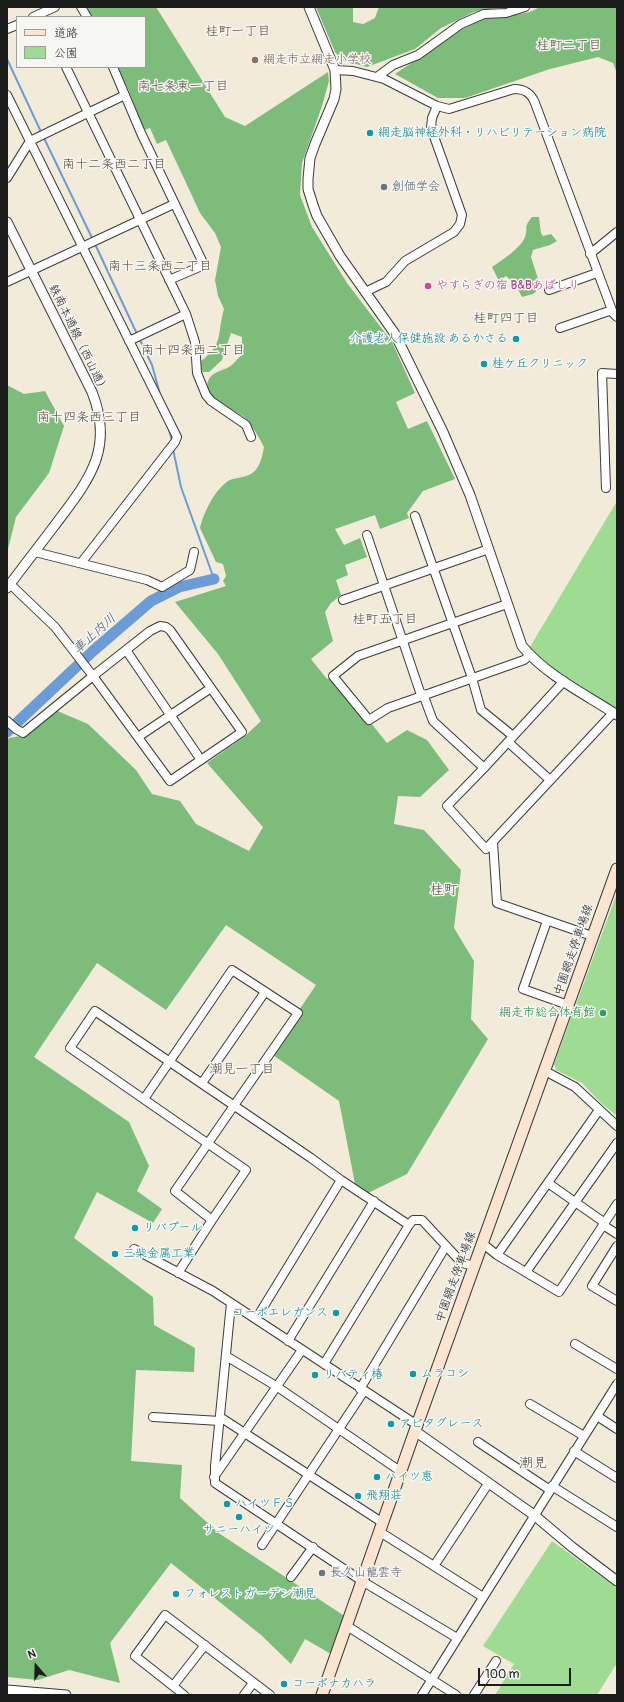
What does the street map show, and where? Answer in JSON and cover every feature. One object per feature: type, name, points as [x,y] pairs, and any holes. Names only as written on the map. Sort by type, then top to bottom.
[{"type":"main road","name":"中園網走停車場線","points":[[322,1695],[400,1472],[617,869]]},
{"type":"street","points":[[38,14],[55,7]]},
{"type":"street","points":[[81,7],[86,16]]},
{"type":"street","points":[[309,7],[335,70],[336,84],[334,99],[310,158],[308,189],[317,216],[340,256],[395,334],[421,386],[457,464],[489,549],[522,646],[546,669],[615,714],[550,780],[486,849],[447,806],[564,681]]},
{"type":"street","points":[[376,76],[393,65],[418,55],[461,24],[484,11],[506,13],[525,7]]},
{"type":"street","points":[[66,68],[186,314],[195,342],[197,373],[206,395],[211,401],[246,425],[250,437]]},
{"type":"street","points":[[113,68],[141,133],[204,265],[169,280]]},
{"type":"street","points":[[335,70],[353,71],[376,76],[389,81],[437,106],[448,108],[457,107],[514,89],[521,89],[530,94],[535,103],[590,254],[614,314],[560,328]]},
{"type":"street","points":[[7,95],[177,437],[175,442],[81,563]]},
{"type":"street","points":[[7,178],[30,141],[125,95]]},
{"type":"street","points":[[365,292],[386,282],[405,261],[454,232],[460,224],[462,215],[431,128],[432,118],[437,106]]},
{"type":"street","points":[[7,282],[174,204]]},
{"type":"street","name":"鉄南本通線（西山通）","points":[[7,222],[92,392],[97,406],[101,429],[98,453],[90,477],[9,586]]},
{"type":"street","points":[[590,254],[617,232]]},
{"type":"street","points":[[549,290],[598,273]]},
{"type":"street","points":[[129,341],[186,314]]},
{"type":"street","points":[[606,488],[602,373],[617,374]]},
{"type":"street","points":[[415,516],[472,678],[481,710],[550,780]]},
{"type":"street","points":[[366,535],[402,640],[433,721],[484,768]]},
{"type":"street","points":[[343,600],[489,549]]},
{"type":"street","points":[[35,552],[147,580],[162,586],[190,570],[194,552]]},
{"type":"street","points":[[9,586],[55,628],[93,676],[170,780],[242,732],[166,627],[163,626],[156,627],[93,676],[23,733],[11,725]]},
{"type":"street","points":[[507,604],[358,656],[333,676],[369,720],[388,708],[524,660],[530,655]]},
{"type":"street","points":[[126,650],[200,760]]},
{"type":"street","points":[[138,737],[211,688]]},
{"type":"street","points":[[493,842],[497,903],[592,936]]},
{"type":"street","points":[[547,921],[523,989],[568,1005]]},
{"type":"street","points":[[144,1099],[232,970],[298,1013],[174,1191],[212,1220]]},
{"type":"street","points":[[202,1083],[265,992]]},
{"type":"street","points":[[178,1273],[246,1170],[70,1048],[95,1011],[409,1225]]},
{"type":"street","points":[[545,1071],[575,1087],[617,1126]]},
{"type":"street","points":[[497,1255],[599,1110]]},
{"type":"street","points":[[526,1272],[617,1143]]},
{"type":"street","points":[[256,1319],[341,1180]]},
{"type":"street","points":[[548,1183],[617,1234]]},
{"type":"street","points":[[288,1341],[374,1201]]},
{"type":"street","points":[[482,1243],[497,1255],[559,1292],[617,1204]]},
{"type":"street","points":[[324,1364],[413,1220],[422,1220],[462,1262],[474,1266]]},
{"type":"street","points":[[262,1545],[339,1429],[446,1246]]},
{"type":"street","points":[[617,1246],[592,1286],[617,1301]]},
{"type":"street","points":[[134,1249],[213,1291],[362,1390],[416,1428],[488,1484],[534,1515],[572,1548],[617,1581]]},
{"type":"street","points":[[231,1303],[214,1478],[215,1483],[362,1581],[457,1638]]},
{"type":"street","points":[[575,1344],[617,1369]]},
{"type":"street","points":[[214,1478],[302,1350]]},
{"type":"street","points":[[226,1356],[276,1386],[400,1472]]},
{"type":"street","points":[[422,1695],[617,1384]]},
{"type":"street","points":[[530,1404],[584,1436]]},
{"type":"street","points":[[597,1416],[617,1429]]},
{"type":"street","points":[[153,1418],[220,1419],[246,1433],[309,1476],[434,1566],[483,1597]]},
{"type":"street","points":[[478,1442],[617,1527]]},
{"type":"street","points":[[574,1451],[617,1478]]},
{"type":"street","points":[[434,1566],[488,1484]]},
{"type":"street","points":[[291,1577],[313,1548]]},
{"type":"street","points":[[184,1695],[135,1656],[165,1615],[270,1695]]},
{"type":"street","points":[[347,1626],[456,1695]]},
{"type":"street","points":[[173,1686],[205,1645]]},
{"type":"street","points":[[474,1695],[496,1660]]},
{"type":"street","points":[[244,1695],[253,1683]]},
{"type":"street","points":[[7,1690],[66,1695]]},
{"type":"green space","points":[[85,7],[156,7],[225,117],[245,126],[328,72],[329,81],[322,106],[302,163],[300,195],[312,227],[347,283],[392,342],[415,393],[396,402],[408,429],[427,421],[455,479],[423,491],[407,513],[409,518],[380,529],[375,515],[335,529],[344,545],[360,538],[367,557],[345,565],[348,575],[336,580],[341,595],[331,603],[325,612],[333,641],[311,659],[327,679],[333,676],[387,743],[407,730],[427,740],[449,770],[420,797],[398,796],[394,824],[424,830],[461,870],[454,928],[474,961],[471,1019],[488,1039],[407,1174],[364,1195],[356,1189],[339,1101],[270,1053],[316,985],[226,925],[166,1010],[97,963],[34,1057],[129,1122],[149,1166],[137,1191],[162,1209],[153,1223],[97,1192],[74,1238],[153,1297],[154,1325],[195,1348],[194,1372],[136,1370],[131,1461],[182,1465],[180,1498],[220,1534],[349,1619],[336,1657],[305,1639],[291,1664],[261,1635],[171,1563],[110,1643],[120,1683],[69,1670],[38,1680],[7,1677],[7,741],[9,738],[26,735],[55,710],[88,724],[136,770],[152,794],[180,801],[196,824],[249,851],[263,827],[207,763],[244,737],[261,721],[218,654],[175,602],[226,586],[223,581],[226,576],[223,564],[216,562],[200,528],[204,515],[218,490],[232,479],[246,476],[254,472],[261,460],[264,447],[247,420],[215,399],[207,388],[209,378],[217,372],[231,366],[242,355],[242,337],[231,333],[222,360],[209,372],[203,372],[200,368],[201,361],[208,355],[217,343],[224,309],[218,296],[215,280],[221,247],[215,233],[200,213],[166,140],[157,144],[150,128],[144,130],[129,91],[118,68],[146,68],[146,16],[90,16]]},
{"type":"green space","points":[[316,7],[353,7],[353,22],[363,24],[375,18],[379,7],[503,7],[474,12],[441,28],[415,49],[367,67],[342,60],[335,52]]},
{"type":"green space","points":[[540,7],[616,7],[617,73],[613,63],[598,57],[550,69],[465,98],[438,98],[395,74],[461,30],[481,19],[499,18],[530,12]]},
{"type":"green space","points":[[532,217],[539,217],[541,233],[543,236],[551,234],[557,241],[550,245],[533,250],[531,257],[541,288],[533,294],[522,297],[515,284],[506,276],[499,281],[492,267],[510,254],[523,241],[526,226]]},
{"type":"green space","points":[[7,385],[24,394],[45,391],[64,426],[49,473],[16,517],[7,553]]},
{"type":"green space","points":[[617,501],[617,715],[527,652]]},
{"type":"green space","points":[[617,893],[617,1116],[601,1103],[582,1083],[556,1070],[554,1064]]},
{"type":"green space","points":[[552,1541],[617,1588],[617,1663],[597,1695],[495,1695],[514,1664],[483,1646]]},
{"type":"waterway","points":[[7,59],[42,134]]},
{"type":"waterway","points":[[44,138],[93,240]]},
{"type":"waterway","points":[[95,244],[137,334]]},
{"type":"waterway","points":[[139,338],[152,365],[160,394]]},
{"type":"waterway","points":[[169,429],[172,442]]},
{"type":"waterway","points":[[173,449],[181,487],[214,579]]},
{"type":"waterway","name":"車止内川","points":[[7,732],[93,651],[151,601],[179,587],[214,579]]},
{"type":"place","name":"網走市立網走小学校","points":[[255,60]]},
{"type":"place","name":"網走脳神経外科・リハビリテーション病院","points":[[370,133]]},
{"type":"place","name":"創価学会","points":[[384,187]]},
{"type":"place","name":"やすらぎの宿 B&Bあばしり","points":[[428,286]]},
{"type":"place","name":"介護老人保健施設 あるかさる","points":[[516,339]]},
{"type":"place","name":"桂ケ丘クリニック","points":[[484,364]]},
{"type":"place","name":"網走市総合体育館","points":[[603,1013]]},
{"type":"place","name":"リバプール","points":[[135,1228]]},
{"type":"place","name":"三柴金属工業","points":[[115,1254]]},
{"type":"place","name":"コーポエレガンス","points":[[336,1313]]},
{"type":"place","name":"ムラコシ","points":[[413,1374]]},
{"type":"place","name":"リバティ椿","points":[[315,1375]]},
{"type":"place","name":"アビタグレース","points":[[391,1424]]},
{"type":"place","name":"ハイツ恵","points":[[377,1477]]},
{"type":"place","name":"飛翔荘","points":[[358,1496]]},
{"type":"place","name":"ハイツＦＳ","points":[[227,1504]]},
{"type":"place","name":"サニーハイツ","points":[[239,1517]]},
{"type":"place","name":"長久山龍雲寺","points":[[322,1573]]},
{"type":"place","name":"フォレストガーデン潮見","points":[[176,1594]]},
{"type":"place","name":"コーポナカハラ","points":[[284,1684]]},
{"type":"district","name":"桂町一丁目","points":[[238,32]]},
{"type":"district","name":"桂町二丁目","points":[[569,46]]},
{"type":"district","name":"南七条東一丁目","points":[[183,87]]},
{"type":"district","name":"南十二条西二丁目","points":[[114,165]]},
{"type":"district","name":"南十三条西二丁目","points":[[160,267]]},
{"type":"district","name":"桂町四丁目","points":[[506,319]]},
{"type":"district","name":"南十四条西二丁目","points":[[193,351]]},
{"type":"district","name":"南十四条西三丁目","points":[[89,418]]},
{"type":"district","name":"桂町五丁目","points":[[385,620]]},
{"type":"district","name":"桂町","points":[[444,890]]},
{"type":"district","name":"潮見一丁目","points":[[242,1070]]},
{"type":"district","name":"潮見","points":[[533,1463]]}]
